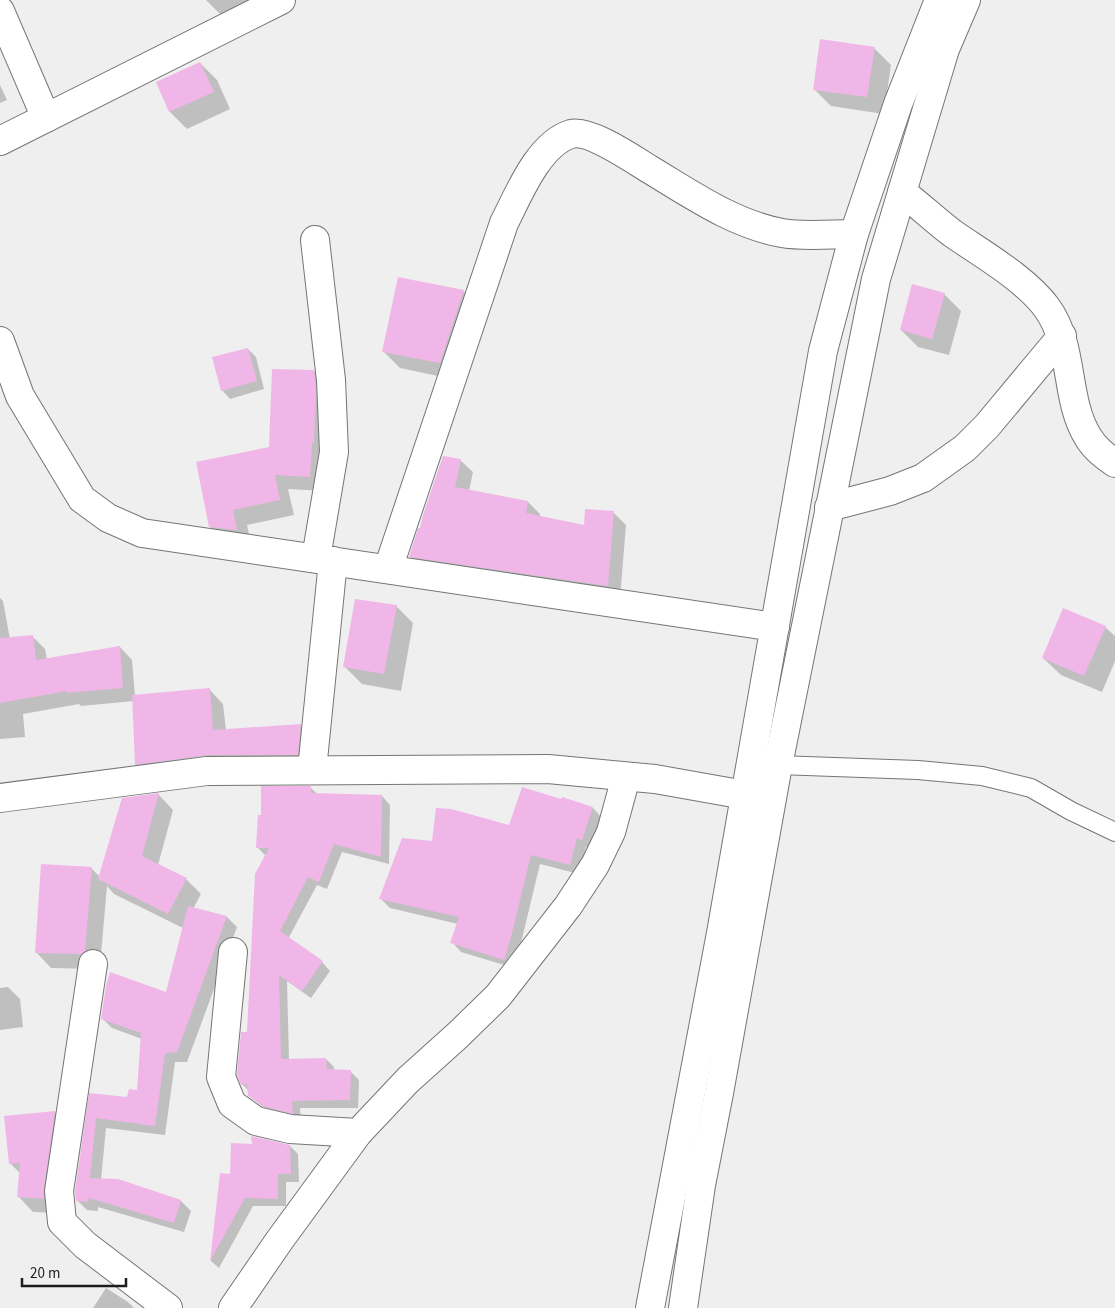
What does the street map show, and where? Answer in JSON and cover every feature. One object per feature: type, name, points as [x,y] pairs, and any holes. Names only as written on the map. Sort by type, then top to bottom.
[{"type":"street","points":[[0,141],[281,0]]},
{"type":"street","points":[[650,1308],[745,795],[823,351],[854,234],[898,104],[940,0]]},
{"type":"street","points":[[682,1308],[700,1185],[719,1094],[778,764],[876,279],[945,49],[966,0]]},
{"type":"street","points":[[0,11],[46,118]]},
{"type":"street","points":[[388,569],[504,223],[532,169],[551,146],[572,134],[597,138],[725,213],[761,228],[784,233],[854,234]]},
{"type":"street","points":[[902,192],[950,231],[1026,285],[1047,308],[1062,336],[1077,410],[1088,437],[1101,454],[1115,464]]},
{"type":"street","points":[[312,770],[325,560],[334,452],[331,380],[315,240]]},
{"type":"street","points":[[829,507],[890,491],[923,478],[965,448],[987,426],[1062,336]]},
{"type":"street","points":[[0,341],[20,396],[82,499],[108,518],[142,533],[775,627]]},
{"type":"street","points":[[0,798],[206,771],[548,769],[656,779],[745,795]]},
{"type":"street","points":[[233,1308],[279,1241],[358,1133],[408,1080],[498,996],[568,906],[595,865],[612,832],[626,777]]},
{"type":"street","points":[[233,952],[221,1077],[232,1104],[256,1121],[290,1129],[358,1133]]},
{"type":"street","points":[[93,964],[59,1191],[62,1222],[85,1245],[168,1308]]},
{"type":"street","points":[[667,1224],[694,1234]]},
{"type":"lane","points":[[778,764],[918,770],[973,775],[1031,788],[1070,811],[1115,832]]},
{"type":"building","points":[[820,39],[875,47],[867,97],[813,90]]},
{"type":"building","points":[[200,62],[214,92],[169,112],[156,82]]},
{"type":"building","points":[[398,277],[464,290],[440,363],[382,352]]},
{"type":"building","points":[[912,284],[945,293],[932,339],[900,330]]},
{"type":"building","points":[[248,348],[257,381],[221,391],[212,357]]},
{"type":"building","points":[[272,369],[314,370],[316,389],[314,443],[312,443],[310,477],[275,475],[280,500],[233,510],[237,530],[209,527],[196,462],[269,447]]},
{"type":"building","points":[[443,456],[461,459],[455,487],[528,501],[526,513],[584,525],[585,509],[614,511],[608,586],[409,557]]},
{"type":"building","points":[[355,599],[397,605],[384,674],[343,667]]},
{"type":"building","points":[[1063,608],[1106,626],[1084,676],[1042,658]]},
{"type":"building","points":[[33,635],[36,660],[120,646],[123,688],[67,693],[67,691],[0,703],[0,638]]},
{"type":"building","points":[[210,688],[213,730],[301,724],[298,755],[207,755],[135,765],[132,695]]},
{"type":"building","points":[[261,786],[311,786],[311,793],[382,795],[381,857],[334,844],[319,882],[308,877],[280,931],[323,961],[302,991],[279,975],[281,1059],[326,1058],[327,1069],[351,1070],[350,1100],[292,1101],[293,1114],[263,1106],[248,1096],[247,1084],[241,1085],[237,1075],[241,1032],[247,1032],[255,874],[269,848],[256,848],[258,815],[261,815]]},
{"type":"building","points":[[522,787],[593,807],[582,840],[577,838],[570,865],[531,855],[504,960],[450,943],[459,917],[379,899],[402,838],[432,841],[436,808],[451,809],[509,825]]},
{"type":"building","points":[[159,793],[142,856],[187,878],[168,914],[98,879],[122,798]]},
{"type":"building","points":[[41,864],[92,867],[85,951],[81,954],[35,953]]},
{"type":"building","points":[[188,906],[227,916],[177,1052],[165,1053],[155,1126],[96,1118],[90,1178],[118,1179],[181,1200],[174,1223],[89,1198],[88,1202],[76,1201],[75,1191],[89,1093],[127,1097],[129,1089],[137,1090],[141,1033],[101,1019],[110,972],[166,992]]},
{"type":"building","points":[[55,1111],[44,1199],[17,1197],[20,1163],[9,1164],[4,1116]]},
{"type":"building","points":[[251,1136],[290,1145],[291,1174],[278,1174],[278,1199],[245,1198],[210,1261],[220,1173],[230,1174],[231,1143],[252,1144]]}]
